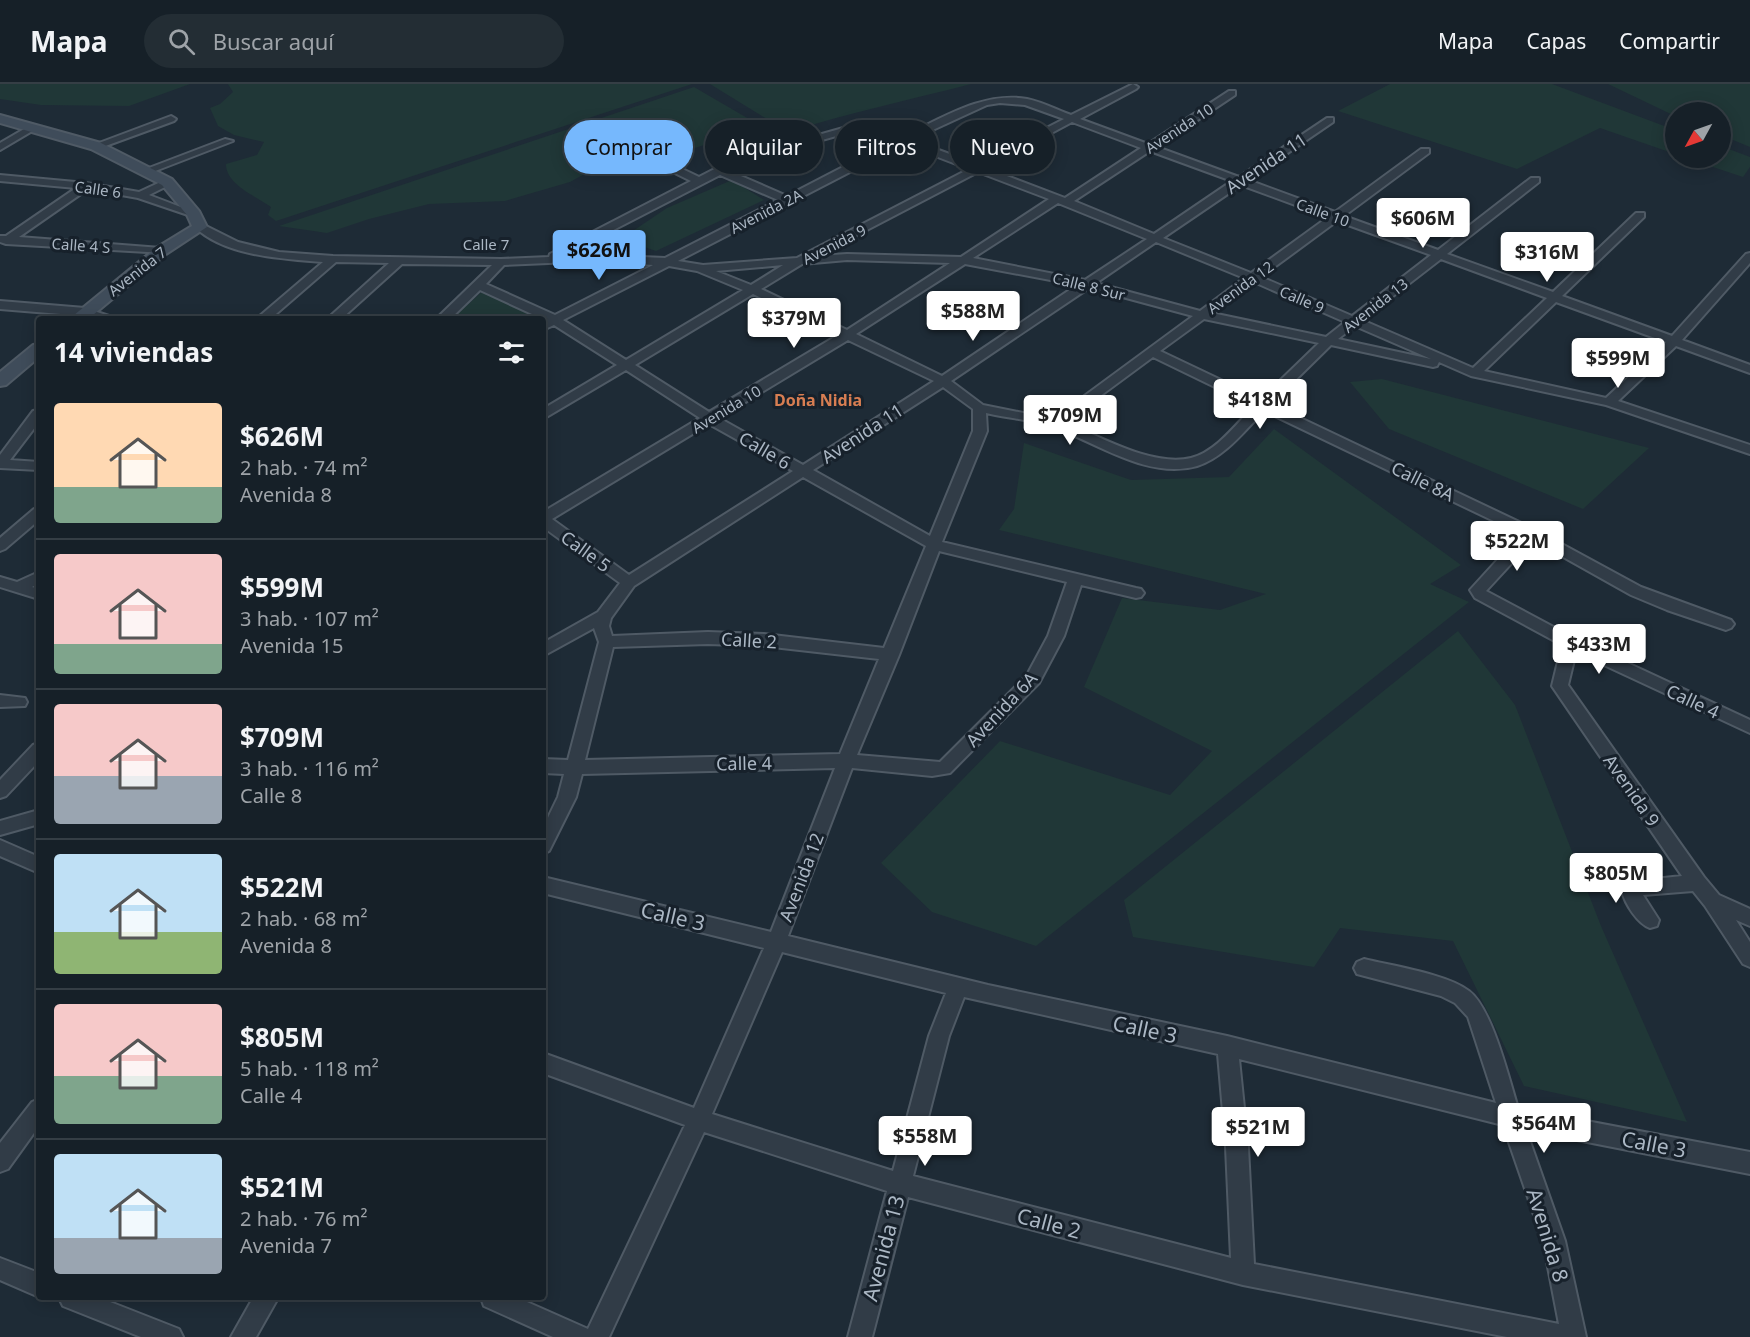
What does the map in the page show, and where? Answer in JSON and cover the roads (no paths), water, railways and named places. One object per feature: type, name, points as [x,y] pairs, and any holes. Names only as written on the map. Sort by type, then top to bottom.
[{"type":"main road","name":"Calle 7","points":[[0,119],[96,146],[168,182],[197,221]]},
{"type":"main road","name":"Avenida 7","points":[[80,316],[197,221]]},
{"type":"main road","points":[[0,381],[36,351]]},
{"type":"street","name":"Avenida 9","points":[[1055,127],[1133,87]]},
{"type":"street","name":"Avenida 10","points":[[546,517],[711,419],[1232,93]]},
{"type":"street","name":"Avenida 2A","points":[[938,124],[984,103],[1015,100],[1032,104]]},
{"type":"street","name":"Calle 10","points":[[1032,104],[1750,369]]},
{"type":"street","points":[[96,146],[171,119]]},
{"type":"street","name":"Avenida 11","points":[[602,616],[628,582],[943,381],[1330,120]]},
{"type":"street","points":[[0,147],[34,127]]},
{"type":"street","points":[[146,171],[228,141]]},
{"type":"street","name":"Avenida 12","points":[[1055,423],[1425,152]]},
{"type":"street","points":[[685,174],[699,181]]},
{"type":"street","points":[[548,258],[714,174]]},
{"type":"street","points":[[727,174],[787,200]]},
{"type":"street","name":"Avenida 2A","points":[[668,262],[837,174]]},
{"type":"street","name":"Avenida 9","points":[[546,414],[797,262],[968,174]]},
{"type":"street","name":"Calle 9","points":[[991,174],[1253,278],[1473,372],[1609,402],[1750,450]]},
{"type":"street","name":"Calle 6","points":[[0,178],[86,186],[140,195],[197,221]]},
{"type":"street","name":"Avenida 13","points":[[1328,341],[1535,180]]},
{"type":"street","points":[[140,195],[168,182]]},
{"type":"street","points":[[3,241],[86,186]]},
{"type":"street","points":[[1473,372],[1640,215]]},
{"type":"street","name":"Calle 7","points":[[197,221],[234,245],[279,255],[333,260],[401,259],[501,262],[548,258],[595,258],[668,262],[700,268],[753,290],[943,381],[979,408]]},
{"type":"street","points":[[589,238],[595,258]]},
{"type":"street","name":"Calle 4 S","points":[[3,241],[161,251]]},
{"type":"street","points":[[1609,402],[1673,342],[1750,256]]},
{"type":"street","name":"Calle 8 Sur","points":[[700,268],[847,257],[964,260],[1087,284],[1202,315],[1473,372]]},
{"type":"street","points":[[337,316],[401,259]]},
{"type":"street","points":[[266,316],[333,260]]},
{"type":"street","points":[[445,316],[480,285],[501,262]]},
{"type":"street","points":[[549,323],[668,262]]},
{"type":"street","name":"Calle 6","points":[[480,285],[536,316]]},
{"type":"street","points":[[0,305],[80,316]]},
{"type":"street","name":"Calle 6","points":[[549,323],[627,367],[711,419],[935,545],[1136,594]]},
{"type":"street","points":[[979,408],[1055,423],[1144,460],[1164,464],[1195,462],[1219,448],[1328,341]]},
{"type":"street","name":"Calle 8A","points":[[1152,351],[1531,533],[1636,591],[1726,624]]},
{"type":"street","name":"Avenida 12","points":[[597,1337],[699,1120],[777,940],[846,761],[980,432],[979,408]]},
{"type":"street","points":[[0,464],[36,417]]},
{"type":"street","points":[[0,464],[36,466]]},
{"type":"street","points":[[0,546],[36,515]]},
{"type":"street","name":"Calle 5","points":[[546,521],[628,582]]},
{"type":"street","name":"Calle 4","points":[[1531,533],[1478,590],[1488,600],[1570,643],[1750,727]]},
{"type":"street","points":[[19,587],[36,578]]},
{"type":"street","name":"Avenida 6A","points":[[944,768],[1033,679],[1056,636],[1076,578]]},
{"type":"street","points":[[0,582],[36,593]]},
{"type":"street","points":[[546,840],[567,797],[607,642],[601,633],[602,616]]},
{"type":"street","points":[[546,648],[602,616]]},
{"type":"street","name":"Calle 2","points":[[607,642],[708,638],[764,640],[891,655]]},
{"type":"street","name":"Avenida 9","points":[[1570,643],[1560,686],[1696,883],[1712,900],[1750,958]]},
{"type":"street","points":[[0,701],[19,702]]},
{"type":"street","points":[[0,791],[36,753]]},
{"type":"street","name":"Calle 4","points":[[546,766],[846,761],[932,769],[944,768]]},
{"type":"street","points":[[0,828],[36,818]]},
{"type":"street","points":[[0,848],[36,864]]},
{"type":"street","points":[[1650,920],[1632,896],[1631,891],[1634,888],[1696,883]]},
{"type":"street","name":"Calle 3","points":[[546,886],[777,940],[958,986],[1227,1046],[1512,1117],[1750,1163]]},
{"type":"street","points":[[1712,900],[1750,918]]},
{"type":"street","name":"Avenida 8","points":[[1364,968],[1444,988],[1462,997],[1476,1012],[1554,1241],[1574,1337]]},
{"type":"street","name":"Avenida 13","points":[[860,1337],[939,1036],[958,986]]},
{"type":"street","points":[[1227,1046],[1237,1147],[1243,1273]]},
{"type":"street","name":"Calle 2","points":[[546,1064],[699,1120],[900,1184],[1243,1273],[1567,1337]]},
{"type":"street","points":[[0,1161],[36,1113]]},
{"type":"street","points":[[0,1269],[36,1284]]},
{"type":"street","points":[[76,1300],[171,1337]]},
{"type":"street","points":[[243,1337],[265,1300]]},
{"type":"street","points":[[497,1300],[580,1337]]},
{"type":"district","name":"Doña Nidia","points":[[818,400]]}]
